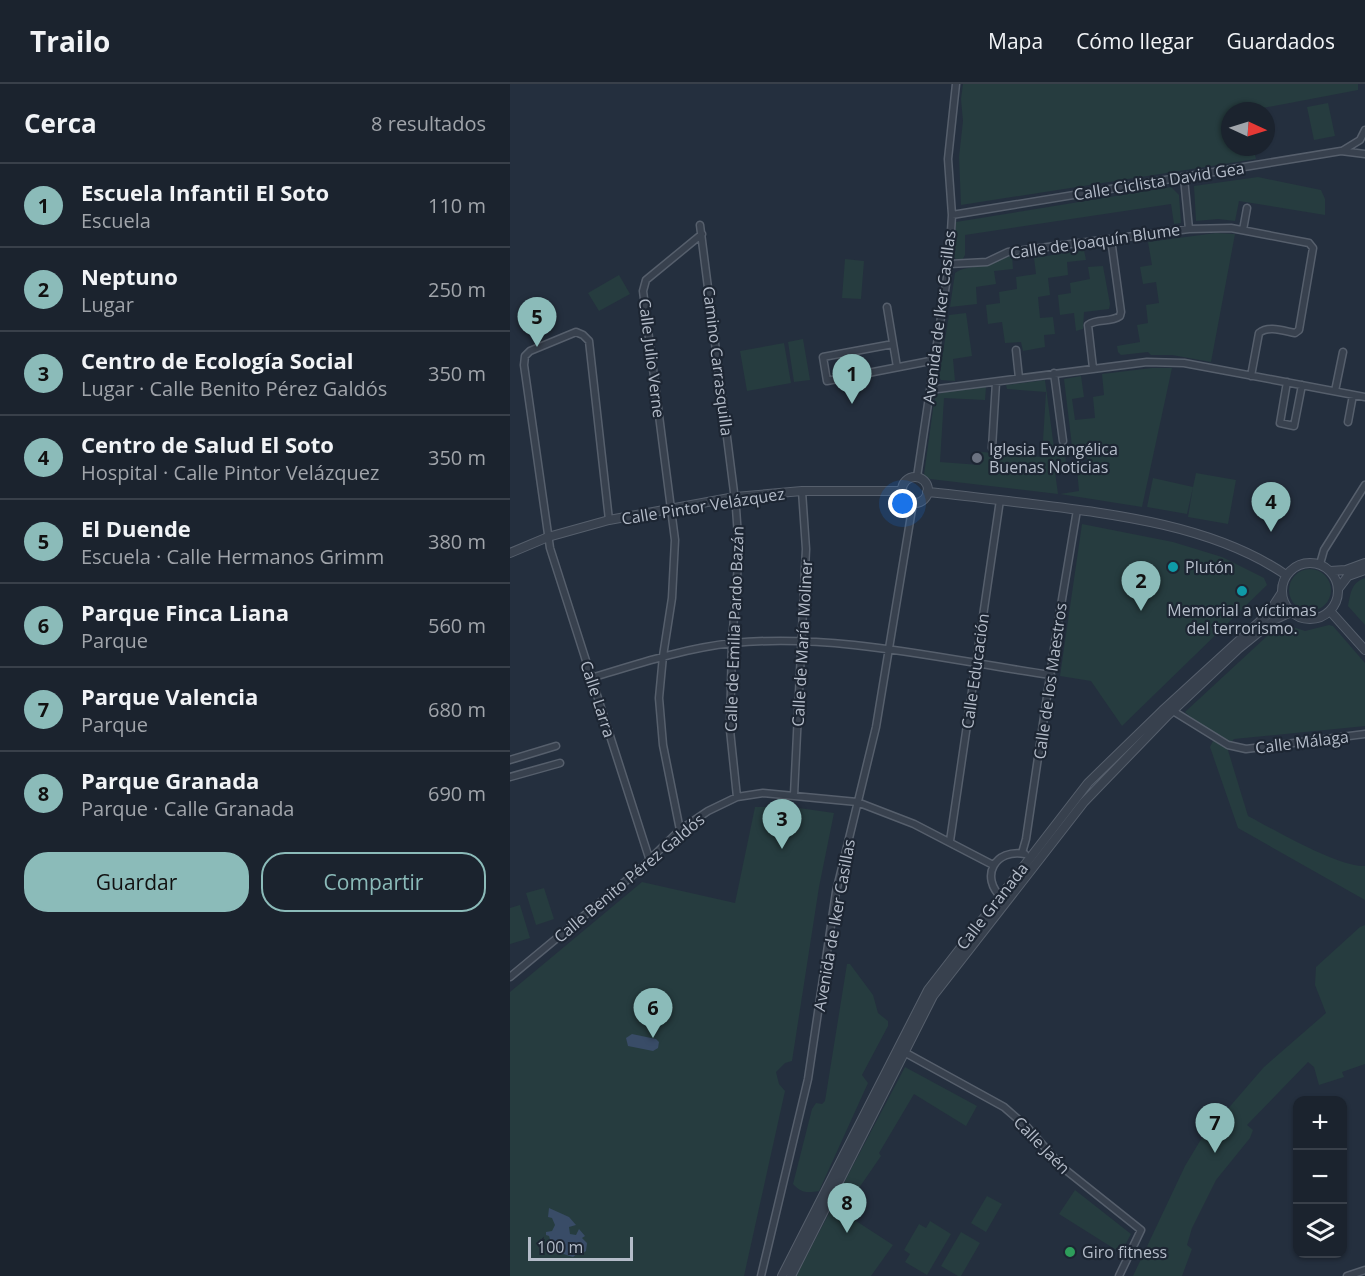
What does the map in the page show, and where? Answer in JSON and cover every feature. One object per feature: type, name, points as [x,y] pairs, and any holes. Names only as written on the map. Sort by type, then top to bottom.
[{"type":"street","name":"Avenida de Iker Casillas","points":[[917,477],[949,264],[952,215],[948,159],[956,84]]},
{"type":"street","points":[[1341,151],[1360,140],[1365,130]]},
{"type":"street","name":"Calle Ciclista David Gea","points":[[952,215],[1341,151],[1365,154]]},
{"type":"street","points":[[1184,177],[1189,228]]},
{"type":"street","points":[[1243,230],[1247,208]]},
{"type":"street","name":"Camino Carrasquilla","points":[[700,225],[735,497]]},
{"type":"street","name":"Calle de Joaquín Blume","points":[[949,264],[987,262],[1008,252],[1189,228],[1215,227],[1243,230],[1310,243],[1313,248],[1299,330],[1295,333],[1267,329],[1258,333],[1251,376]]},
{"type":"street","name":"Calle Julio Verne","points":[[681,830],[663,745],[659,698],[672,598],[675,540],[643,291],[646,280],[702,234]]},
{"type":"street","points":[[1093,368],[1088,325],[1091,322],[1115,320],[1121,312],[1111,239]]},
{"type":"street","points":[[887,308],[897,367]]},
{"type":"street","name":"Calle Larra","points":[[609,520],[589,341],[583,334],[576,332],[530,351],[525,356],[524,365],[532,430],[549,548],[650,861]]},
{"type":"street","points":[[893,344],[823,357],[827,381],[935,360]]},
{"type":"street","points":[[1016,350],[1019,378]]},
{"type":"street","points":[[1335,391],[1343,352]]},
{"type":"street","points":[[930,390],[1093,368],[1169,362],[1365,397]]},
{"type":"street","points":[[1054,374],[1063,441]]},
{"type":"street","points":[[992,448],[996,382]]},
{"type":"street","points":[[1287,382],[1280,423],[1294,426],[1302,385]]},
{"type":"street","points":[[1348,422],[1353,395]]},
{"type":"street","points":[[917,477],[924,482],[927,492],[922,501],[913,503],[904,497],[902,491],[905,481],[917,477]]},
{"type":"street","points":[[1320,564],[1324,550],[1365,485]]},
{"type":"street","name":"Calle Pintor Velázquez","points":[[510,553],[548,537],[609,520],[735,497],[802,491],[902,491]]},
{"type":"street","name":"Calle de María Moliner","points":[[794,795],[806,549],[802,491]]},
{"type":"street","points":[[927,492],[1135,519],[1218,541],[1273,566],[1286,575]]},
{"type":"street","name":"Calle de Emilia Pardo Bazán","points":[[735,497],[739,551],[732,643],[730,730],[737,797]]},
{"type":"street","name":"Calle Educación","points":[[950,841],[1000,500]]},
{"type":"street","name":"Avenida de Iker Casillas","points":[[761,1276],[808,1079],[836,892],[876,727],[913,503]]},
{"type":"street","name":"Calle de los Maestros","points":[[1022,853],[1077,510]]},
{"type":"street","points":[[1304,562],[1320,564],[1330,571],[1336,579],[1338,589],[1337,599],[1330,611],[1316,618],[1306,619],[1291,612],[1281,594],[1281,586],[1286,575],[1304,562]]},
{"type":"street","points":[[1330,571],[1346,570],[1365,562]]},
{"type":"street","points":[[1338,589],[1348,576],[1365,570]]},
{"type":"street","name":"Calle Granada","points":[[791,1276],[933,996],[1032,856],[1088,783],[1154,718],[1268,614],[1281,594]]},
{"type":"street","points":[[1330,611],[1365,650]]},
{"type":"street","name":"Calle Granada","points":[[782,1276],[928,990],[1084,802],[1173,711],[1238,649],[1274,620],[1291,612]]},
{"type":"street","points":[[591,678],[663,657],[732,643],[802,641],[888,650],[1051,675]]},
{"type":"street","name":"Calle Málaga","points":[[1173,711],[1228,745],[1246,749],[1365,734]]},
{"type":"street","points":[[510,760],[556,746]]},
{"type":"street","points":[[510,777],[561,762]]},
{"type":"street","name":"Calle Benito Pérez Galdós","points":[[510,976],[650,861],[681,830],[708,811],[737,797],[763,793],[857,802],[914,824],[993,865]]},
{"type":"street","points":[[1003,899],[993,889],[991,878],[993,865],[1001,857],[1011,853],[1032,856]]},
{"type":"street","name":"Calle Jaén","points":[[904,1052],[1004,1107],[1028,1127],[1062,1167],[1141,1230],[1119,1276]]},
{"type":"street","points":[[1347,1276],[1365,1270]]},
{"type":"green space","points":[[963,84],[1358,84],[1358,90],[1275,106],[1275,102],[1221,102],[1221,156],[1255,156],[1256,159],[961,205],[959,157],[963,121],[961,99]]},
{"type":"green space","points":[[1328,103],[1335,136],[1314,140],[1307,107]]},
{"type":"green space","points":[[1258,177],[1321,190],[1325,199],[1325,215],[1239,201],[1235,221],[1218,219],[1196,221],[1194,186]]},
{"type":"green space","points":[[1171,187],[1179,195],[1181,223],[1174,224],[1171,204],[965,235],[965,255],[961,262],[953,257],[956,222]]},
{"type":"green space","points":[[1216,233],[1235,234],[1211,362],[1172,355],[1151,355],[1148,352],[1121,355],[1117,346],[1140,342],[1137,325],[1148,323],[1146,305],[1159,303],[1156,282],[1143,284],[1140,267],[1152,265],[1148,242]]},
{"type":"green space","points":[[1084,250],[1086,260],[1067,262],[1068,275],[1048,278],[1050,295],[1038,297],[1040,318],[1053,317],[1055,334],[1044,335],[1045,347],[1023,351],[1021,342],[1005,343],[1002,322],[988,324],[986,305],[1000,303],[999,292],[1017,289],[1016,277],[1036,274],[1034,258]]},
{"type":"green space","points":[[1012,255],[1013,269],[994,271],[996,284],[976,287],[977,304],[950,307],[955,273]]},
{"type":"green space","points":[[845,259],[864,261],[861,299],[842,298]]},
{"type":"green space","points":[[1103,266],[1109,309],[1084,312],[1083,329],[1076,331],[1074,313],[1060,315],[1058,295],[1071,293],[1070,283],[1090,279],[1088,267]]},
{"type":"green space","points":[[619,275],[630,294],[599,311],[588,293]]},
{"type":"green space","points":[[966,313],[972,356],[953,359],[955,381],[941,380],[939,377],[949,315]]},
{"type":"green space","points":[[803,339],[810,380],[794,382],[788,342]]},
{"type":"green space","points":[[784,343],[791,383],[747,391],[740,351]]},
{"type":"green space","points":[[1172,368],[1142,507],[1060,494],[1079,491],[1077,470],[1089,468],[1085,446],[1073,448],[1072,446],[1064,379],[1081,376],[1084,397],[1072,399],[1075,420],[1095,418],[1093,397],[1104,395],[1102,374]]},
{"type":"green space","points":[[1045,380],[1054,448],[1064,447],[1067,470],[1055,472],[1058,494],[930,479],[924,475],[934,402],[936,395],[945,392],[986,387],[985,400],[944,398],[940,462],[980,465],[981,452],[1042,457],[1046,392],[1007,389],[1006,385]]},
{"type":"green space","points":[[1196,473],[1236,480],[1228,524],[1188,517]]},
{"type":"green space","points":[[1153,478],[1193,487],[1187,514],[1147,507]]},
{"type":"green space","points":[[1082,524],[1173,542],[1222,557],[1264,578],[1267,585],[1122,726],[1091,681],[1060,676]]},
{"type":"green space","points":[[1310,569],[1325,575],[1331,590],[1325,605],[1310,611],[1295,605],[1289,590],[1295,575]]},
{"type":"green space","points":[[1365,578],[1365,625],[1348,606],[1354,585]]},
{"type":"green space","points":[[1284,624],[1305,631],[1333,626],[1365,663],[1365,726],[1234,739],[1227,747],[1248,816],[1339,861],[1365,866],[1365,900],[1238,828],[1210,747],[1214,739],[1185,712],[1278,626]]},
{"type":"green space","points":[[755,807],[792,807],[834,813],[819,887],[792,1061],[785,1063],[776,1072],[779,1084],[785,1091],[744,1276],[510,1276],[510,992],[642,882],[735,903]]},
{"type":"green space","points":[[544,888],[554,919],[536,925],[526,893]]},
{"type":"green space","points":[[520,905],[530,938],[510,944],[510,908]]},
{"type":"green space","points":[[1365,925],[1365,1064],[1342,1072],[1344,1077],[1319,1085],[1314,1067],[1308,1062],[1247,1125],[1253,1130],[1250,1138],[1216,1180],[1192,1228],[1187,1245],[1192,1249],[1182,1276],[1133,1276],[1185,1166],[1200,1141],[1264,1067],[1326,1013],[1315,985],[1316,967]]},
{"type":"green space","points":[[847,964],[850,964],[873,995],[878,1013],[888,1021],[888,1026],[862,1075],[868,1083],[819,1191],[804,1192],[793,1184],[812,1109],[816,1103],[822,1104],[825,1101]]},
{"type":"green space","points":[[905,1067],[977,1106],[966,1126],[914,1094],[879,1153],[881,1156],[850,1201],[838,1194]]},
{"type":"green space","points":[[1075,1190],[1131,1234],[1121,1253],[1059,1214]]},
{"type":"green space","points":[[987,1196],[1002,1204],[986,1232],[971,1223]]},
{"type":"green space","points":[[833,1206],[893,1245],[871,1276],[796,1276]]},
{"type":"green space","points":[[930,1221],[951,1234],[927,1275],[905,1262],[910,1254],[904,1250],[919,1224],[926,1228]]},
{"type":"green space","points":[[961,1232],[980,1243],[961,1276],[958,1276],[941,1266]]},
{"type":"water","points":[[632,1034],[656,1039],[659,1042],[658,1048],[653,1051],[628,1046],[626,1038]]},
{"type":"water","points":[[549,1208],[569,1217],[576,1225],[569,1227],[570,1234],[576,1235],[579,1229],[585,1236],[582,1238],[587,1243],[586,1251],[573,1257],[560,1252],[552,1245],[549,1236],[546,1235],[546,1232],[552,1231],[555,1225],[552,1218],[548,1217]]},
{"type":"place","name":"El Duende","points":[[537,347]]},
{"type":"place","name":"Escuela Infantil El Soto","points":[[852,404]]},
{"type":"place","name":"Iglesia Evangélica Buenas Noticias","points":[[977,458]]},
{"type":"place","name":"Centro de Salud El Soto","points":[[1271,532]]},
{"type":"place","name":"Plutón","points":[[1173,567]]},
{"type":"place","name":"Memorial a víctimas del terrorismo.","points":[[1242,591]]},
{"type":"place","name":"Neptuno","points":[[1141,611]]},
{"type":"place","name":"Centro de Ecología Social","points":[[782,849]]},
{"type":"place","name":"Parque Finca Liana","points":[[653,1038]]},
{"type":"place","name":"Parque Valencia","points":[[1215,1153]]},
{"type":"place","name":"Parque Granada","points":[[847,1233]]},
{"type":"place","name":"Giro fitness","points":[[1070,1252]]}]
